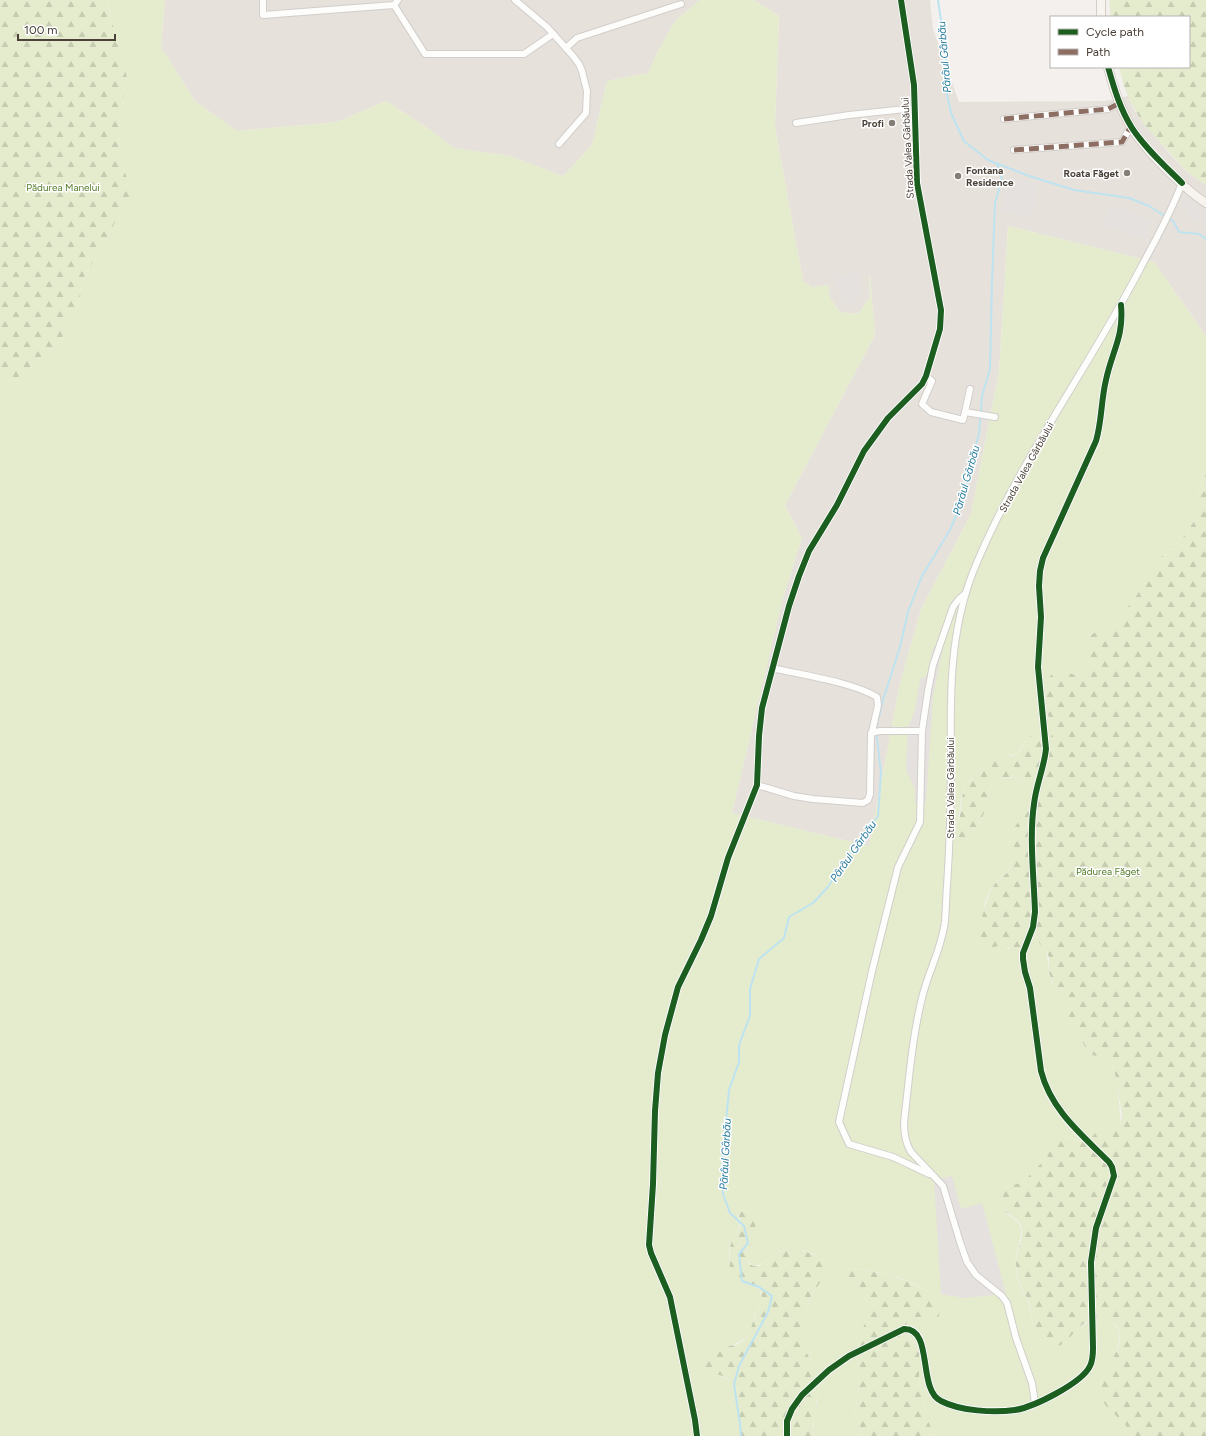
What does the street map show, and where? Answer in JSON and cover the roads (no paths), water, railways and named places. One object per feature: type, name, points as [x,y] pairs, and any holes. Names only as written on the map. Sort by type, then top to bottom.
[{"type":"main road","points":[[1101,0],[1101,16]]},
{"type":"main road","points":[[1108,68],[1120,103],[1131,126],[1152,152],[1182,183],[1206,202]]},
{"type":"street","points":[[263,0],[263,15],[396,3],[425,54],[524,54],[553,34]]},
{"type":"street","points":[[515,0],[531,12],[553,34],[579,64],[582,71],[587,91],[586,112],[559,144]]},
{"type":"street","name":"Strada Valea Gârbăului","points":[[901,0],[912,65],[917,183],[941,310],[940,329],[926,376]]},
{"type":"street","points":[[566,48],[577,38],[681,4]]},
{"type":"street","points":[[1004,119],[1108,109],[1120,103]]},
{"type":"street","points":[[796,123],[849,115],[915,108]]},
{"type":"street","points":[[1014,150],[1122,142],[1131,126]]},
{"type":"street","name":"Strada Valea Gârbăului","points":[[1034,1403],[1032,1383],[1016,1338],[1007,1303],[1002,1296],[976,1275],[967,1262],[943,1186],[921,1164],[907,1146],[904,1136],[904,1122],[917,1020],[922,996],[939,946],[945,919],[950,845],[950,702],[957,626],[966,592],[996,520],[1069,391],[1121,305],[1165,222],[1182,183]]},
{"type":"street","points":[[787,1436],[787,1422],[792,1410],[802,1395],[829,1370],[849,1356],[904,1328],[911,1329],[917,1336],[924,1354],[929,1386],[934,1395],[940,1401],[971,1409],[996,1411],[1015,1410],[1034,1403],[1070,1385],[1081,1377],[1092,1361],[1091,1262],[1093,1244],[1096,1228],[1114,1176],[1109,1162],[1060,1111],[1050,1097],[1044,1083],[1041,1071],[1030,988],[1022,959],[1033,927],[1035,912],[1033,812],[1035,794],[1045,759],[1046,749],[1038,668],[1041,617],[1039,586],[1040,571],[1048,548],[1096,440],[1100,423],[1106,378],[1120,336],[1122,324],[1121,305]]},
{"type":"street","points":[[697,1436],[670,1297],[649,1245],[653,1184],[654,1111],[658,1073],[665,1034],[678,986],[712,916],[728,858],[757,785],[760,722],[765,693],[791,600],[809,551],[837,505],[864,451],[888,418],[922,384],[926,376],[932,381],[922,404],[931,412],[963,420],[970,389]]},
{"type":"street","points":[[965,412],[994,417]]},
{"type":"street","points":[[936,1178],[894,1157],[848,1144],[839,1122],[872,970],[898,867],[920,822],[922,731],[933,665],[953,607],[966,592]]},
{"type":"street","points":[[757,785],[794,796],[863,803],[868,800],[870,794],[872,732],[878,704],[876,697],[867,691],[831,681],[772,668]]},
{"type":"street","points":[[872,732],[922,731]]},
{"type":"waterway","points":[[938,0],[946,54],[945,85],[951,113],[964,141],[988,160],[1029,176],[1074,190],[1129,198],[1149,206],[1173,221],[1179,232],[1199,234],[1206,239]]},
{"type":"waterway","name":"Pârâul Gârbău","points":[[741,1436],[734,1384],[739,1366],[768,1312],[772,1296],[759,1287],[742,1281],[739,1254],[748,1243],[744,1226],[730,1213],[723,1194],[722,1164],[729,1090],[739,1062],[739,1045],[750,1016],[750,989],[759,959],[784,938],[789,917],[813,903],[828,887],[845,860],[878,816],[881,773],[876,729],[883,700],[900,647],[908,612],[922,576],[950,530],[961,504],[979,433],[982,396],[990,369],[995,203],[1002,179],[997,164]]},
{"type":"place","name":"Profi","points":[[892,123]]},
{"type":"place","name":"Roata Făget","points":[[1127,173]]},
{"type":"place","name":"Fontana Residence","points":[[958,176]]},
{"type":"park label","name":"Pădurea Manelui","points":[[63,187]]},
{"type":"park label","name":"Pădurea Făget","points":[[1108,871]]}]
